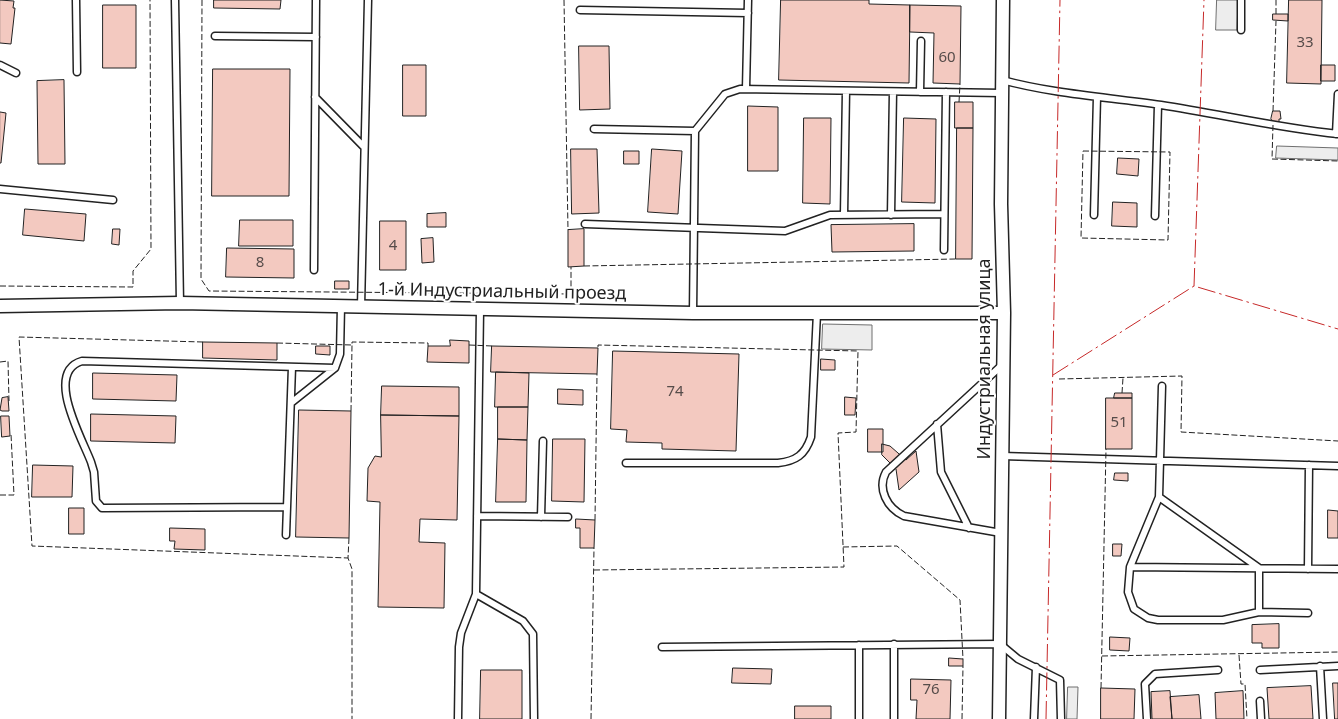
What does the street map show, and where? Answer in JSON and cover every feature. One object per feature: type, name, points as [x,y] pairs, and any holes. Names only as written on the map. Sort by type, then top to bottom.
[{"type":"street","name":"Индустриальная улица","points":[[999,719],[1004,312],[1003,0]]},
{"type":"street","name":"1-й Индустриальный проезд","points":[[0,306],[180,304],[693,313],[1004,312]]},
{"type":"lane","points":[[76,0],[77,72]]},
{"type":"lane","points":[[175,0],[180,304]]},
{"type":"lane","points":[[314,270],[316,0]]},
{"type":"lane","points":[[361,307],[368,0]]},
{"type":"lane","points":[[746,89],[748,0]]},
{"type":"lane","points":[[1240,30],[1241,0]]},
{"type":"lane","points":[[580,10],[748,13]]},
{"type":"lane","points":[[215,36],[316,37]]},
{"type":"lane","points":[[920,92],[921,41]]},
{"type":"lane","points":[[0,65],[16,73]]},
{"type":"lane","points":[[693,313],[695,131],[725,94],[731,90],[946,92],[1002,86],[1097,96],[1227,115],[1275,127],[1337,134],[1338,94]]},
{"type":"lane","points":[[844,215],[846,91]]},
{"type":"lane","points":[[892,214],[893,92]]},
{"type":"lane","points":[[944,250],[946,92]]},
{"type":"lane","points":[[1094,215],[1097,96]]},
{"type":"lane","points":[[315,97],[364,147]]},
{"type":"lane","points":[[1155,216],[1158,105]]},
{"type":"lane","points":[[594,129],[695,131]]},
{"type":"lane","points":[[0,189],[113,200]]},
{"type":"lane","points":[[585,224],[785,230],[824,216],[944,214]]},
{"type":"lane","points":[[290,403],[335,368],[340,354],[341,306]]},
{"type":"lane","points":[[458,719],[459,647],[461,633],[476,594],[480,310]]},
{"type":"lane","points":[[626,463],[778,463],[790,462],[800,457],[807,450],[811,437],[816,313]]},
{"type":"lane","points":[[287,507],[102,508],[96,501],[94,472],[65,396],[64,385],[68,369],[74,363],[82,361],[335,368]]},
{"type":"lane","points":[[1001,533],[904,516],[892,507],[883,493],[882,479],[886,472],[1003,364]]},
{"type":"lane","points":[[286,535],[292,367]]},
{"type":"lane","points":[[1162,386],[1161,461],[1158,497],[1130,567],[1128,592],[1134,609],[1148,618],[1158,620],[1223,620],[1258,612],[1308,613]]},
{"type":"lane","points":[[937,424],[941,472],[969,528]]},
{"type":"lane","points":[[541,516],[543,440]]},
{"type":"lane","points":[[1002,456],[1338,466]]},
{"type":"lane","points":[[1308,569],[1310,466]]},
{"type":"lane","points":[[1158,497],[1259,568]]},
{"type":"lane","points":[[477,516],[568,517]]},
{"type":"lane","points":[[1130,567],[1338,569]]},
{"type":"lane","points":[[1258,612],[1259,568]]},
{"type":"lane","points":[[476,594],[523,621],[534,634],[534,719]]},
{"type":"lane","points":[[894,644],[894,719]]},
{"type":"lane","points":[[662,647],[1000,644],[1018,659],[1060,680],[1061,719]]},
{"type":"lane","points":[[859,645],[859,719]]},
{"type":"lane","points":[[1320,666],[1323,719]]},
{"type":"lane","points":[[1260,670],[1338,666]]},
{"type":"lane","points":[[1034,719],[1036,667]]},
{"type":"lane","points":[[1147,719],[1146,684],[1155,674],[1218,670]]},
{"type":"lane","points":[[1260,702],[1261,719]]},
{"type":"shaded area","points":[[1217,0],[1238,0],[1237,30],[1216,30]]},
{"type":"shaded area","points":[[1277,146],[1338,148],[1338,160],[1276,158]]},
{"type":"shaded area","points":[[823,324],[872,325],[872,350],[822,349]]},
{"type":"shaded area","points":[[1068,687],[1078,687],[1077,719],[1067,719]]},
{"type":"building","points":[[0,0],[14,1],[11,44],[0,43]]},
{"type":"building","points":[[214,0],[281,0],[280,9],[214,8]]},
{"type":"building","points":[[781,0],[869,0],[869,4],[910,5],[909,83],[779,80]]},
{"type":"building","points":[[1289,0],[1322,0],[1321,84],[1287,83]]},
{"type":"building","points":[[103,5],[136,5],[136,68],[103,68]]},
{"type":"building","points":[[910,5],[961,6],[960,84],[933,83],[934,33],[910,32]]},
{"type":"building","points":[[1273,14],[1288,14],[1288,21],[1273,20]]},
{"type":"building","points":[[579,46],[609,46],[610,109],[580,110]]},
{"type":"building","points":[[403,65],[426,65],[426,116],[403,116]]},
{"type":"building","points":[[1321,65],[1335,65],[1335,81],[1321,81]]},
{"type":"building","points":[[213,69],[290,69],[289,196],[212,196]]},
{"type":"building","points":[[64,80],[65,164],[38,164],[37,81]]},
{"type":"building","points":[[955,102],[973,102],[973,128],[955,128]]},
{"type":"building","points":[[748,106],[778,107],[778,171],[748,171]]},
{"type":"building","points":[[1273,111],[1280,111],[1281,119],[1279,119],[1279,123],[1273,123],[1271,119]]},
{"type":"building","points":[[0,112],[6,113],[1,163],[0,163]]},
{"type":"building","points":[[804,118],[831,118],[830,204],[803,203]]},
{"type":"building","points":[[904,118],[936,119],[935,203],[902,202]]},
{"type":"building","points":[[957,128],[973,128],[972,259],[956,259]]},
{"type":"building","points":[[571,149],[597,149],[599,213],[572,214]]},
{"type":"building","points":[[652,149],[682,151],[678,214],[648,212]]},
{"type":"building","points":[[624,151],[639,151],[639,164],[624,164]]},
{"type":"building","points":[[1118,158],[1139,159],[1138,176],[1117,174]]},
{"type":"building","points":[[1113,202],[1137,203],[1137,227],[1112,226]]},
{"type":"building","points":[[25,209],[86,214],[84,241],[23,235]]},
{"type":"building","points":[[446,213],[446,227],[427,227],[427,214]]},
{"type":"building","points":[[240,220],[293,220],[293,246],[239,246]]},
{"type":"building","points":[[380,221],[406,221],[406,270],[380,270]]},
{"type":"building","points":[[914,224],[914,251],[832,252],[831,225]]},
{"type":"building","points":[[113,229],[120,229],[119,245],[112,244]]},
{"type":"building","points":[[584,229],[584,266],[568,267],[568,230]]},
{"type":"building","points":[[433,238],[434,262],[422,263],[421,239]]},
{"type":"building","points":[[227,248],[294,249],[294,278],[226,277]]},
{"type":"building","points":[[335,281],[349,281],[349,289],[335,289]]},
{"type":"building","points":[[450,340],[469,341],[469,363],[427,362],[428,346],[450,346]]},
{"type":"building","points":[[203,342],[277,343],[277,360],[203,358]]},
{"type":"building","points":[[316,346],[330,346],[330,355],[316,354]]},
{"type":"building","points":[[492,346],[598,348],[597,374],[491,372]]},
{"type":"building","points":[[613,351],[739,354],[736,451],[662,449],[662,443],[626,442],[627,430],[611,429]]},
{"type":"building","points":[[821,359],[835,360],[835,370],[821,370]]},
{"type":"building","points":[[496,372],[529,373],[528,407],[495,407]]},
{"type":"building","points":[[93,373],[177,375],[176,401],[93,399]]},
{"type":"building","points":[[382,386],[459,387],[459,416],[381,415]]},
{"type":"building","points":[[558,389],[583,390],[583,405],[558,404]]},
{"type":"building","points":[[1115,393],[1132,393],[1132,398],[1114,398]]},
{"type":"building","points":[[8,397],[9,411],[0,410],[2,398]]},
{"type":"building","points":[[845,397],[856,398],[855,415],[845,415]]},
{"type":"building","points":[[1106,398],[1132,398],[1132,449],[1106,449]]},
{"type":"building","points":[[498,407],[528,407],[527,440],[498,439]]},
{"type":"building","points":[[299,410],[351,411],[349,538],[296,537]]},
{"type":"building","points":[[91,414],[176,416],[175,443],[91,441]]},
{"type":"building","points":[[381,415],[459,416],[457,520],[420,519],[419,542],[445,543],[444,608],[378,607],[380,502],[367,501],[368,468],[375,456],[381,457]]},
{"type":"building","points":[[1,416],[9,416],[10,436],[2,437]]},
{"type":"building","points":[[868,429],[883,429],[883,452],[868,452]]},
{"type":"building","points":[[498,439],[527,440],[526,502],[496,502]]},
{"type":"building","points":[[553,439],[585,439],[584,502],[552,501]]},
{"type":"building","points":[[882,444],[890,446],[906,460],[916,451],[919,472],[899,490],[896,469],[882,455]]},
{"type":"building","points":[[33,465],[73,466],[72,497],[32,497]]},
{"type":"building","points":[[1115,473],[1128,473],[1128,481],[1114,480]]},
{"type":"building","points":[[69,508],[84,508],[84,534],[69,534]]},
{"type":"building","points":[[1328,510],[1338,511],[1338,538],[1328,538]]},
{"type":"building","points":[[576,519],[595,520],[594,548],[580,548],[580,528],[576,528]]},
{"type":"building","points":[[170,528],[205,529],[205,550],[174,549],[175,541],[170,541]]},
{"type":"building","points":[[1113,544],[1122,544],[1121,556],[1113,556]]},
{"type":"building","points":[[1279,624],[1279,648],[1262,648],[1262,643],[1252,643],[1252,625]]},
{"type":"building","points":[[1110,637],[1130,638],[1129,651],[1110,650]]},
{"type":"building","points":[[949,658],[963,659],[963,666],[949,666]]},
{"type":"building","points":[[733,668],[772,669],[771,684],[732,683]]},
{"type":"building","points":[[481,670],[522,670],[522,719],[480,719]]},
{"type":"building","points":[[911,679],[951,680],[950,719],[916,719],[917,700],[911,700]]},
{"type":"building","points":[[1333,683],[1338,683],[1338,719],[1335,719]]},
{"type":"building","points":[[1311,686],[1313,719],[1269,719],[1267,688]]},
{"type":"building","points":[[1101,688],[1135,689],[1134,719],[1101,719]]},
{"type":"building","points":[[1170,691],[1172,719],[1152,719],[1151,692]]},
{"type":"building","points":[[1243,691],[1244,719],[1216,719],[1215,693]]},
{"type":"building","points":[[1199,695],[1201,719],[1172,719],[1170,697]]},
{"type":"building","points":[[795,706],[831,706],[831,719],[795,719]]},
{"type":"fence","points":[[0,286],[133,287],[133,271],[151,249],[150,0]]},
{"type":"fence","points":[[202,0],[201,279],[209,291],[571,294],[571,267]]},
{"type":"fence","points":[[564,0],[568,230]]},
{"type":"fence","points":[[1276,0],[1276,14]]},
{"type":"fence","points":[[1273,111],[1276,21]]},
{"type":"fence","points":[[959,102],[960,84]]},
{"type":"fence","points":[[1273,125],[1272,159],[1338,161]]},
{"type":"fence","points":[[1083,151],[1170,152],[1168,240],[1081,238],[1083,151]]},
{"type":"fence","points":[[584,266],[956,259]]},
{"type":"fence","points":[[203,342],[19,337],[32,546],[348,558]]},
{"type":"fence","points":[[277,343],[352,345],[352,342],[428,343],[428,346]]},
{"type":"fence","points":[[351,411],[352,345]]},
{"type":"fence","points":[[469,345],[492,346]]},
{"type":"fence","points":[[594,570],[844,567],[838,433],[856,432],[858,351],[598,345],[598,348]]},
{"type":"fence","points":[[0,362],[8,361],[9,401]]},
{"type":"fence","points":[[595,520],[597,374]]},
{"type":"fence","points":[[1059,379],[1182,376],[1181,432],[1338,441]]},
{"type":"fence","points":[[1122,393],[1123,378]]},
{"type":"fence","points":[[0,495],[14,495],[11,434]]},
{"type":"fence","points":[[1101,688],[1106,449]]},
{"type":"fence","points":[[349,538],[348,558],[352,569],[352,719]]},
{"type":"fence","points":[[843,547],[897,546],[960,600],[963,659]]},
{"type":"fence","points":[[591,719],[594,548]]},
{"type":"fence","points":[[1102,656],[1338,652]]},
{"type":"fence","points":[[1239,655],[1241,684],[1245,684],[1247,719]]},
{"type":"fence","points":[[962,719],[963,666]]},
{"type":"power","points":[[1046,719],[1060,0]]},
{"type":"power","points":[[1194,286],[1204,0]]},
{"type":"power","points":[[1053,375],[1194,286],[1338,329]]}]
